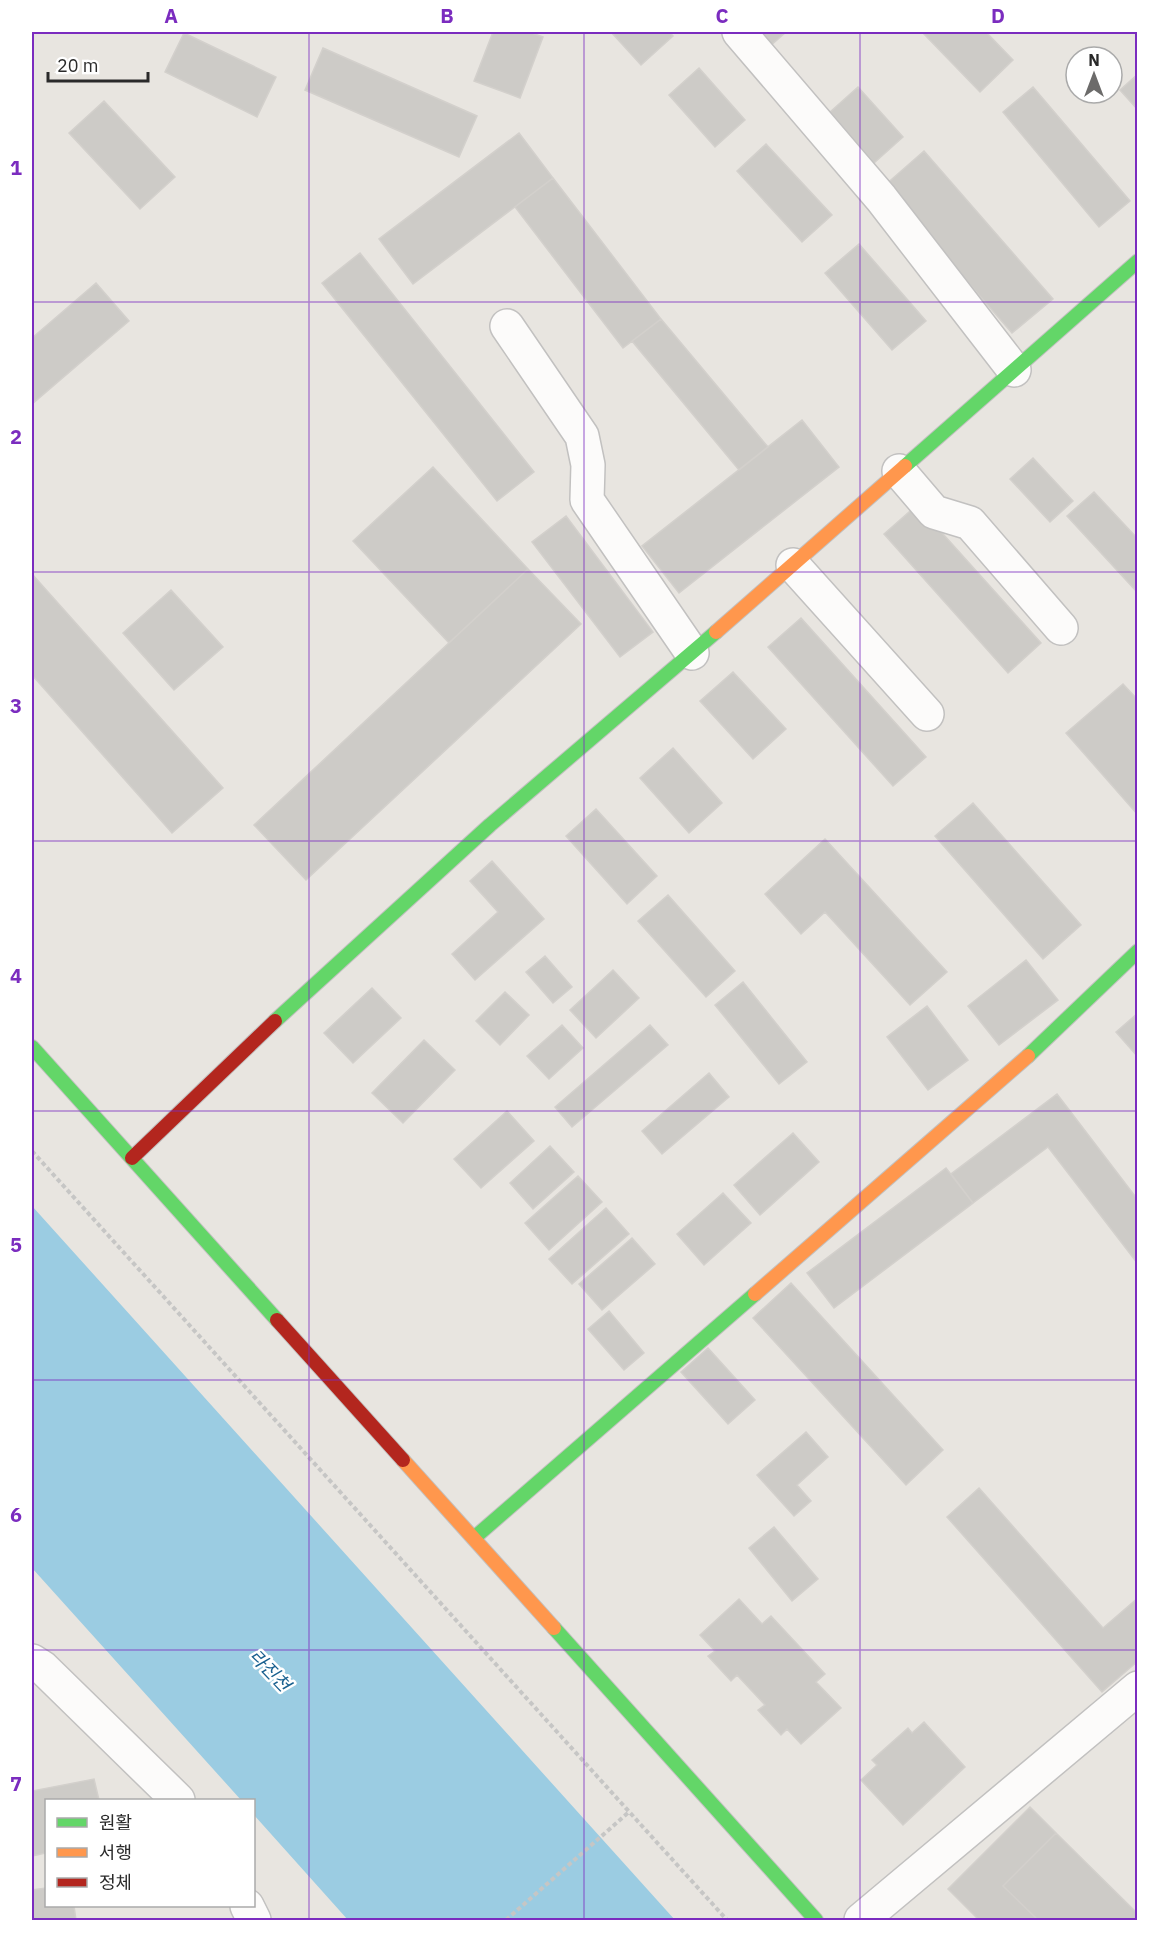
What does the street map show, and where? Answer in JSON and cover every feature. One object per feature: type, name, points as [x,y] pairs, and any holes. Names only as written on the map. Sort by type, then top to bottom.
[{"type":"street","points":[[739,32],[881,198],[1014,370]]},
{"type":"street","points":[[132,1158],[250,1043],[490,825],[793,565],[1137,261]]},
{"type":"street","points":[[507,326],[582,436],[588,465],[587,500],[692,653]]},
{"type":"street","points":[[899,471],[934,512],[970,523],[1061,628]]},
{"type":"street","points":[[793,565],[927,714]]},
{"type":"street","points":[[474,1538],[1049,1038],[1137,953]]},
{"type":"street","points":[[32,1047],[816,1920]]},
{"type":"street","points":[[32,1661],[43,1668],[177,1799]]},
{"type":"street","points":[[861,1920],[1137,1688]]},
{"type":"path","points":[[32,1151],[727,1920]]},
{"type":"path","points":[[506,1920],[629,1812]]},
{"type":"water","name":"라진천","points":[[32,1206],[675,1920],[348,1920],[255,1816],[255,1799],[240,1799],[32,1568]]},
{"type":"building","points":[[493,32],[529,32],[543,37],[520,98],[474,81]]},
{"type":"building","points":[[611,32],[669,32],[673,36],[641,65]]},
{"type":"building","points":[[754,32],[786,32],[769,47]]},
{"type":"building","points":[[922,32],[986,32],[1013,60],[980,92]]},
{"type":"building","points":[[184,33],[276,77],[257,117],[165,72]]},
{"type":"building","points":[[323,48],[477,116],[459,157],[305,90]]},
{"type":"building","points":[[699,68],[745,120],[715,147],[669,95]]},
{"type":"building","points":[[1138,74],[1138,110],[1124,94],[1124,86]]},
{"type":"building","points":[[858,87],[903,137],[874,163],[830,112]]},
{"type":"building","points":[[1033,87],[1130,201],[1099,227],[1003,112]]},
{"type":"building","points":[[104,101],[175,177],[140,209],[69,133]]},
{"type":"building","points":[[519,133],[553,178],[413,284],[379,239]]},
{"type":"building","points":[[766,144],[832,215],[802,242],[737,171]]},
{"type":"building","points":[[924,151],[1053,299],[1012,333],[884,186]]},
{"type":"building","points":[[553,178],[661,319],[623,348],[515,207]]},
{"type":"building","points":[[859,244],[926,321],[892,350],[825,273]]},
{"type":"building","points":[[360,253],[534,472],[497,501],[322,283]]},
{"type":"building","points":[[96,283],[129,321],[32,404],[32,338]]},
{"type":"building","points":[[661,319],[768,447],[739,470],[632,341]]},
{"type":"building","points":[[802,420],[839,467],[679,593],[642,546]]},
{"type":"building","points":[[1033,458],[1073,501],[1050,522],[1010,479]]},
{"type":"building","points":[[433,467],[528,569],[449,643],[353,541]]},
{"type":"building","points":[[1094,492],[1138,539],[1138,593],[1067,516]]},
{"type":"building","points":[[917,505],[1041,643],[1008,673],[884,534]]},
{"type":"building","points":[[566,516],[653,632],[620,657],[532,542]]},
{"type":"building","points":[[528,569],[581,624],[306,880],[254,825]]},
{"type":"building","points":[[32,574],[223,788],[172,833],[32,675]]},
{"type":"building","points":[[171,590],[223,647],[174,690],[123,633]]},
{"type":"building","points":[[801,618],[926,757],[893,786],[768,647]]},
{"type":"building","points":[[733,672],[786,729],[753,759],[700,701]]},
{"type":"building","points":[[1123,684],[1138,700],[1138,815],[1066,733]]},
{"type":"building","points":[[673,748],[722,803],[689,833],[640,778]]},
{"type":"building","points":[[973,803],[1081,925],[1043,959],[935,836]]},
{"type":"building","points":[[596,809],[657,876],[627,904],[566,836]]},
{"type":"building","points":[[825,839],[947,972],[910,1005],[825,912],[801,934],[765,894]]},
{"type":"building","points":[[492,861],[544,919],[475,980],[452,954],[498,912],[470,881]]},
{"type":"building","points":[[668,895],[735,971],[706,997],[638,921]]},
{"type":"building","points":[[545,956],[572,987],[553,1003],[526,972]]},
{"type":"building","points":[[1026,960],[1058,1000],[999,1045],[968,1006]]},
{"type":"building","points":[[613,970],[639,998],[596,1038],[570,1010]]},
{"type":"building","points":[[743,982],[807,1062],[779,1084],[715,1005]]},
{"type":"building","points":[[372,988],[401,1018],[353,1063],[324,1033]]},
{"type":"building","points":[[505,992],[529,1015],[500,1045],[476,1021]]},
{"type":"building","points":[[927,1006],[968,1060],[928,1090],[887,1037]]},
{"type":"building","points":[[1138,1013],[1138,1057],[1116,1032]]},
{"type":"building","points":[[562,1025],[583,1048],[549,1079],[527,1056]]},
{"type":"building","points":[[650,1025],[668,1045],[572,1127],[555,1107]]},
{"type":"building","points":[[424,1040],[455,1070],[403,1123],[372,1093]]},
{"type":"building","points":[[709,1073],[729,1097],[662,1154],[642,1131]]},
{"type":"building","points":[[1057,1094],[1138,1200],[1138,1264],[1048,1147],[973,1203],[951,1174]]},
{"type":"building","points":[[507,1111],[534,1141],[481,1188],[454,1159]]},
{"type":"building","points":[[793,1133],[819,1162],[760,1215],[734,1185]]},
{"type":"building","points":[[550,1146],[574,1172],[533,1209],[510,1183]]},
{"type":"building","points":[[946,1168],[973,1203],[834,1308],[807,1273]]},
{"type":"building","points":[[578,1176],[602,1202],[549,1250],[525,1223]]},
{"type":"building","points":[[723,1193],[751,1223],[704,1265],[677,1234]]},
{"type":"building","points":[[606,1208],[629,1234],[572,1284],[549,1259]]},
{"type":"building","points":[[632,1238],[655,1264],[602,1310],[579,1284]]},
{"type":"building","points":[[791,1283],[943,1450],[906,1485],[753,1318]]},
{"type":"building","points":[[609,1311],[644,1353],[624,1370],[588,1329]]},
{"type":"building","points":[[708,1348],[755,1400],[728,1424],[681,1372]]},
{"type":"building","points":[[806,1432],[828,1457],[797,1485],[811,1501],[794,1516],[757,1475]]},
{"type":"building","points":[[979,1488],[1103,1628],[1138,1598],[1138,1661],[1102,1692],[947,1517]]},
{"type":"building","points":[[774,1527],[818,1579],[792,1601],[749,1548]]},
{"type":"building","points":[[739,1599],[762,1624],[771,1616],[825,1674],[816,1682],[841,1708],[801,1744],[787,1729],[781,1735],[758,1710],[765,1705],[737,1675],[731,1681],[708,1656],[715,1651],[700,1635]]},
{"type":"building","points":[[924,1722],[965,1767],[903,1825],[861,1780],[877,1765],[872,1760],[908,1728],[912,1733]]},
{"type":"building","points":[[94,1779],[99,1799],[45,1799],[45,1853],[32,1856],[32,1791]]},
{"type":"building","points":[[1030,1807],[1056,1833],[1003,1886],[1038,1920],[979,1920],[948,1889]]},
{"type":"building","points":[[1056,1833],[1138,1914],[1138,1920],[1038,1920],[1003,1886]]},
{"type":"building","points":[[45,1888],[45,1907],[74,1907],[76,1920],[32,1920],[32,1890]]},
{"type":"traffic: fast","points":[[905,466],[1138,261]]},
{"type":"traffic: fast","points":[[275,1021],[490,825],[716,632]]},
{"type":"traffic: fast","points":[[1028,1056],[1138,951]]},
{"type":"traffic: fast","points":[[32,1047],[277,1320]]},
{"type":"traffic: fast","points":[[474,1538],[755,1294]]},
{"type":"traffic: fast","points":[[554,1628],[816,1920]]},
{"type":"traffic: slow","points":[[716,632],[905,466]]},
{"type":"traffic: slow","points":[[755,1294],[1028,1056]]},
{"type":"traffic: slow","points":[[403,1460],[554,1628]]},
{"type":"traffic: jam","points":[[132,1158],[275,1021]]},
{"type":"traffic: jam","points":[[277,1320],[403,1460]]}]
